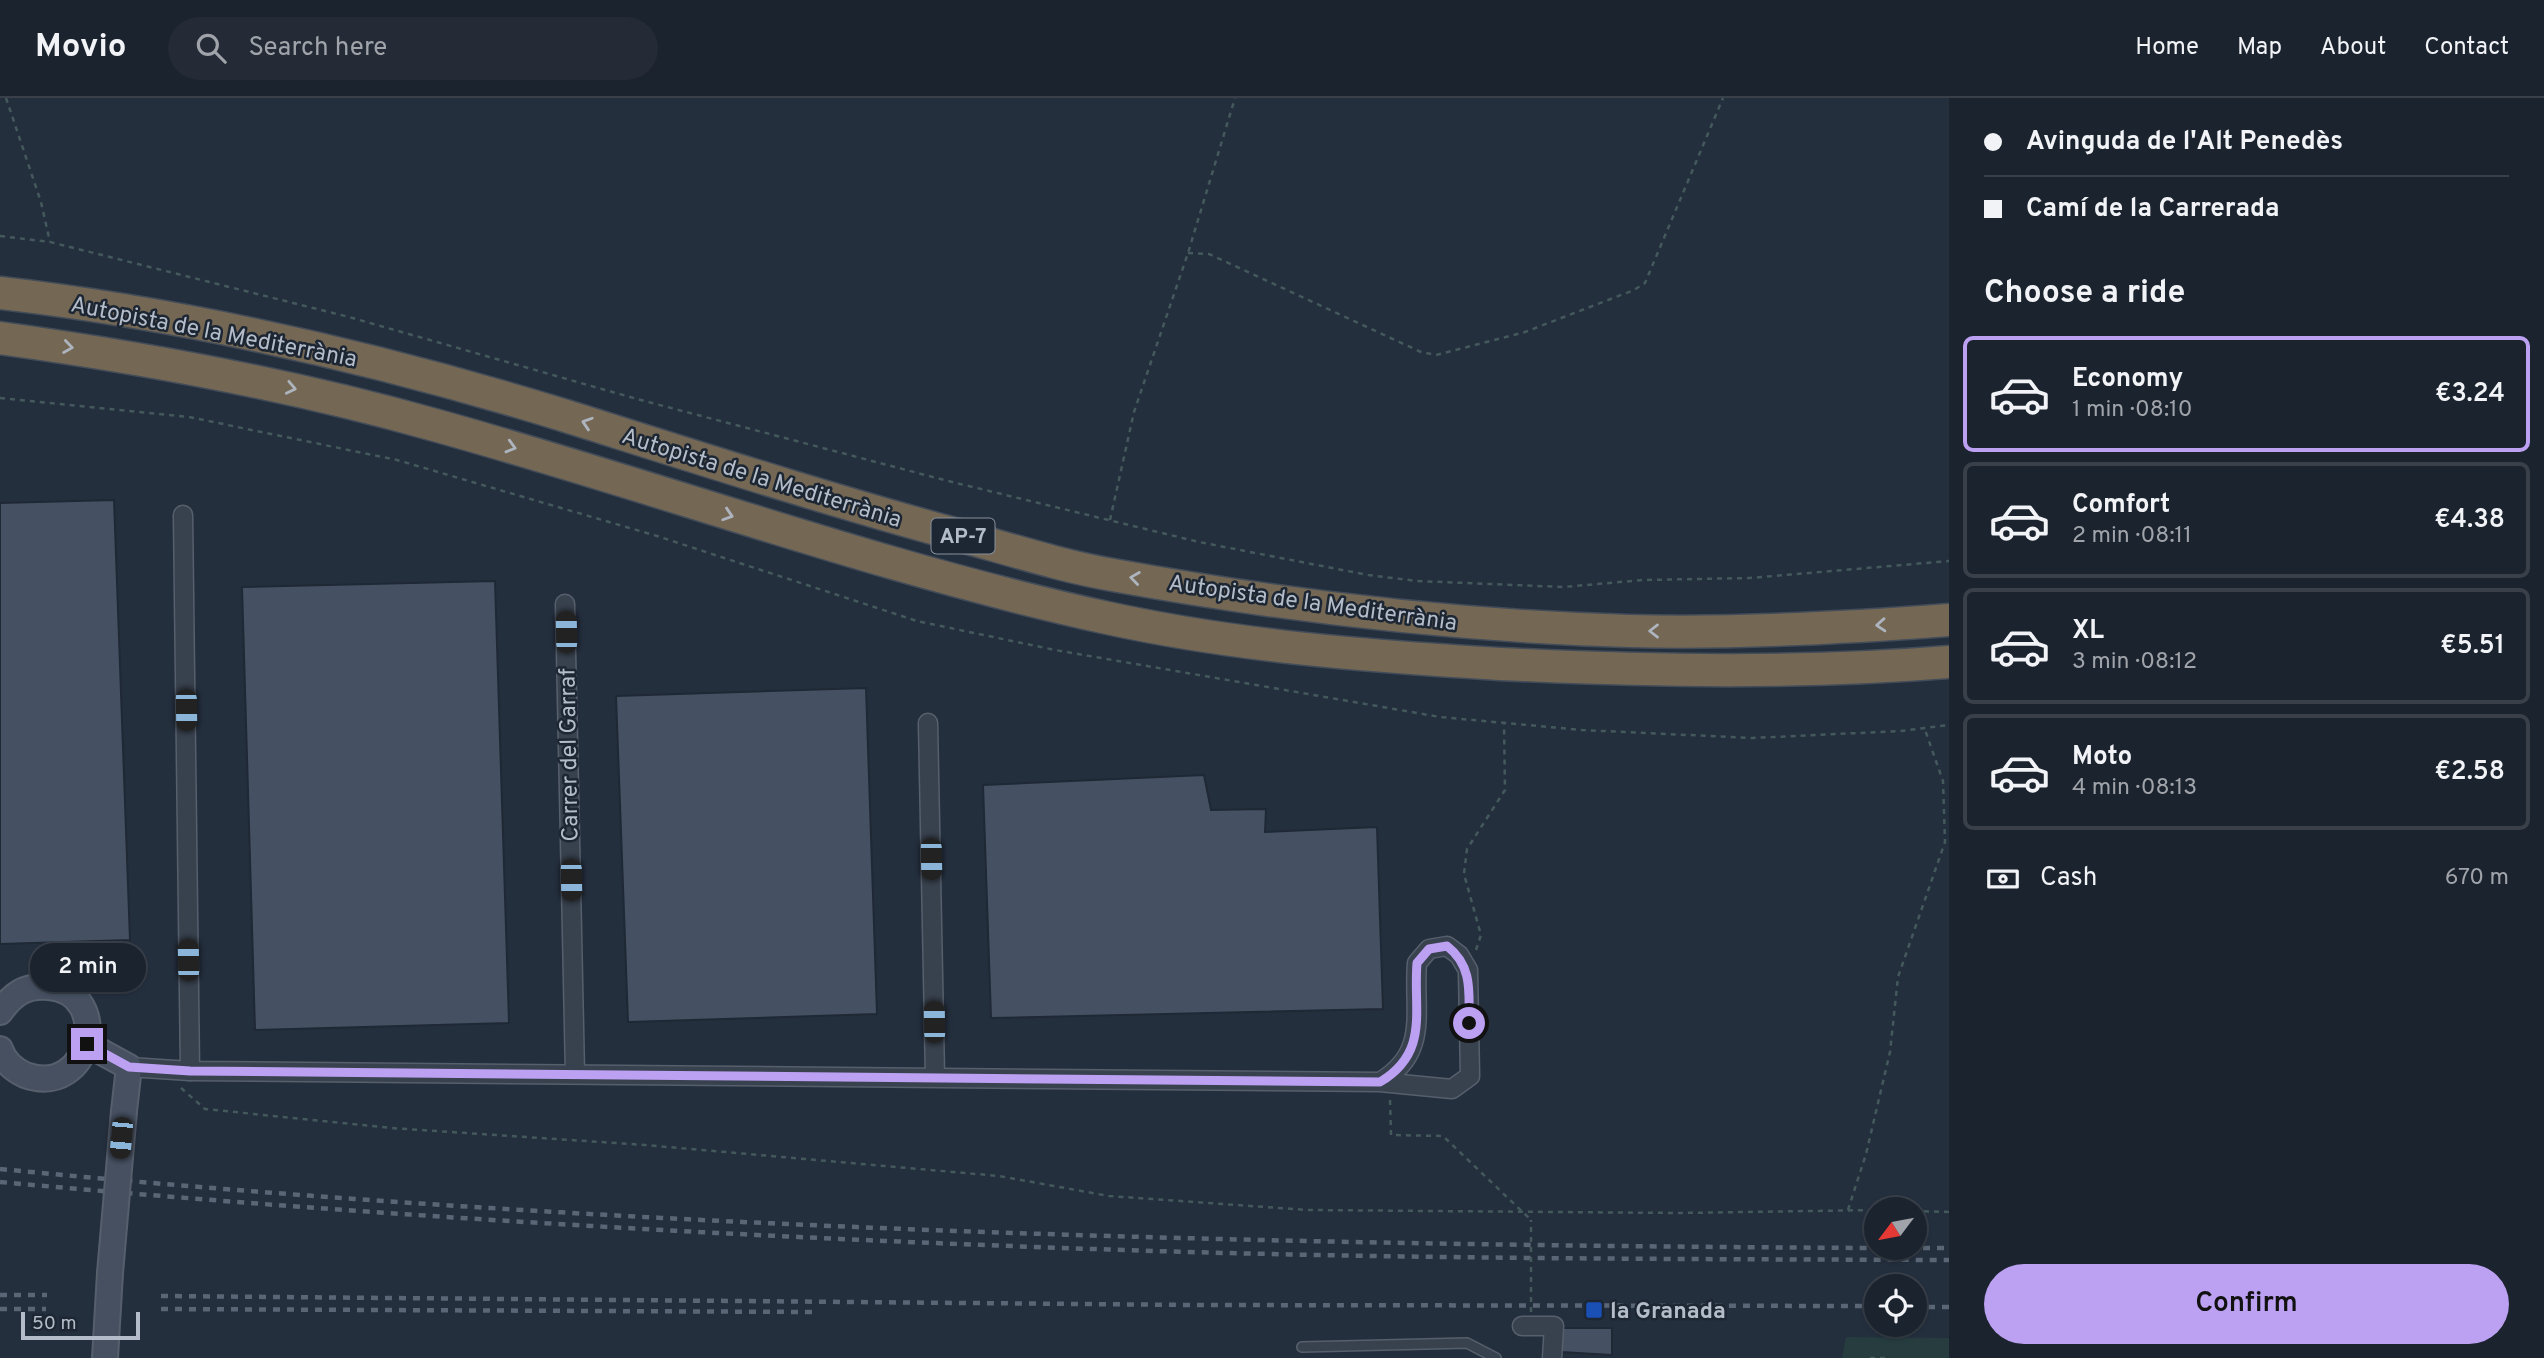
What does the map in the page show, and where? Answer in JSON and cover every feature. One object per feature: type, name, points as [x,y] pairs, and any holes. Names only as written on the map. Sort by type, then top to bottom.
[{"type":"highway","name":"Autopista de la Mediterrània","points":[[0,293],[165,317],[352,357],[486,393],[910,522],[1111,575],[1316,607],[1474,624],[1635,631],[1791,629],[1949,620]]},
{"type":"highway","name":"Autopista de la Mediterrània","points":[[0,338],[216,372],[324,395],[528,452],[940,578],[1109,618],[1206,636],[1329,652],[1550,666],[1712,670],[1849,668],[1949,662]]},
{"type":"street","points":[[183,515],[190,1071]]},
{"type":"street","name":"Carrer del Garraf","points":[[565,604],[575,1074]]},
{"type":"street","points":[[928,723],[935,1077]]},
{"type":"street","points":[[87,1044],[129,1067],[190,1071],[1385,1083],[1452,1089],[1470,1076],[1468,970],[1459,955],[1447,946],[1429,949],[1417,963],[1417,1037],[1407,1060],[1385,1083]]},
{"type":"street","points":[[0,1013],[18,992],[34,986],[57,988],[74,999],[87,1020],[87,1044],[79,1060],[67,1071],[44,1079],[19,1072],[2,1055],[0,1049]]},
{"type":"street","points":[[101,1353],[129,1067]]},
{"type":"street","points":[[1527,1319],[1553,1326],[1552,1358]]},
{"type":"lane","points":[[1301,1347],[1466,1343],[1496,1358]]},
{"type":"path","points":[[6,98],[41,202],[50,243]]},
{"type":"path","points":[[1110,520],[1134,412],[1188,253],[1235,98]]},
{"type":"path","points":[[1188,253],[1209,254],[1421,352],[1436,355],[1525,332],[1634,290],[1645,283],[1723,98]]},
{"type":"path","points":[[0,236],[50,243],[349,317],[637,399],[1199,542],[1418,581],[1563,587],[1643,580],[1750,578],[1949,561]]},
{"type":"path","points":[[1468,970],[1481,935],[1464,874],[1467,849],[1505,790],[1504,723]]},
{"type":"path","points":[[1848,1210],[1866,1154],[1890,1052],[1898,977],[1945,842],[1943,781],[1924,727]]},
{"type":"path","points":[[159,1069],[205,1109],[391,1128],[645,1145],[999,1176],[1109,1196],[1308,1210],[1679,1213],[1864,1210]]},
{"type":"path","points":[[1385,1083],[1391,1135],[1443,1136],[1531,1220],[1527,1319]]},
{"type":"path","points":[[1927,1211],[1949,1212]]},
{"type":"path","points":[[1870,1358],[1886,1358]]},
{"type":"green space","points":[[1846,1337],[1949,1338],[1949,1358],[1842,1358]]},
{"type":"building","points":[[114,500],[130,940],[0,944],[0,503]]},
{"type":"building","points":[[495,581],[509,1023],[255,1030],[242,587]]},
{"type":"building","points":[[866,688],[877,1014],[628,1022],[616,696]]},
{"type":"building","points":[[1204,775],[1211,810],[1266,809],[1265,832],[1377,827],[1383,1009],[991,1018],[983,785]]},
{"type":"building","points":[[1561,1328],[1612,1328],[1612,1355],[1561,1352]]},
{"type":"railway","points":[[0,1169],[468,1207],[937,1230],[1407,1243],[1864,1248]]},
{"type":"railway","points":[[0,1182],[432,1216],[1010,1246],[1353,1256],[1949,1260]]},
{"type":"railway","points":[[1927,1248],[1949,1248]]},
{"type":"railway","points":[[0,1295],[47,1295]]},
{"type":"railway","points":[[161,1296],[1196,1305],[1864,1306]]},
{"type":"railway","points":[[1927,1307],[1949,1307]]},
{"type":"railway","points":[[0,1309],[46,1309]]},
{"type":"railway","points":[[161,1309],[812,1312]]},
{"type":"place","name":"la Granada","points":[[1594,1310]]},
{"type":"route","points":[[87,1044],[129,1067],[190,1071],[1380,1082],[1390,1077],[1407,1060],[1417,1037],[1417,963],[1429,949],[1447,946],[1459,955],[1468,970],[1469,1023]]}]
